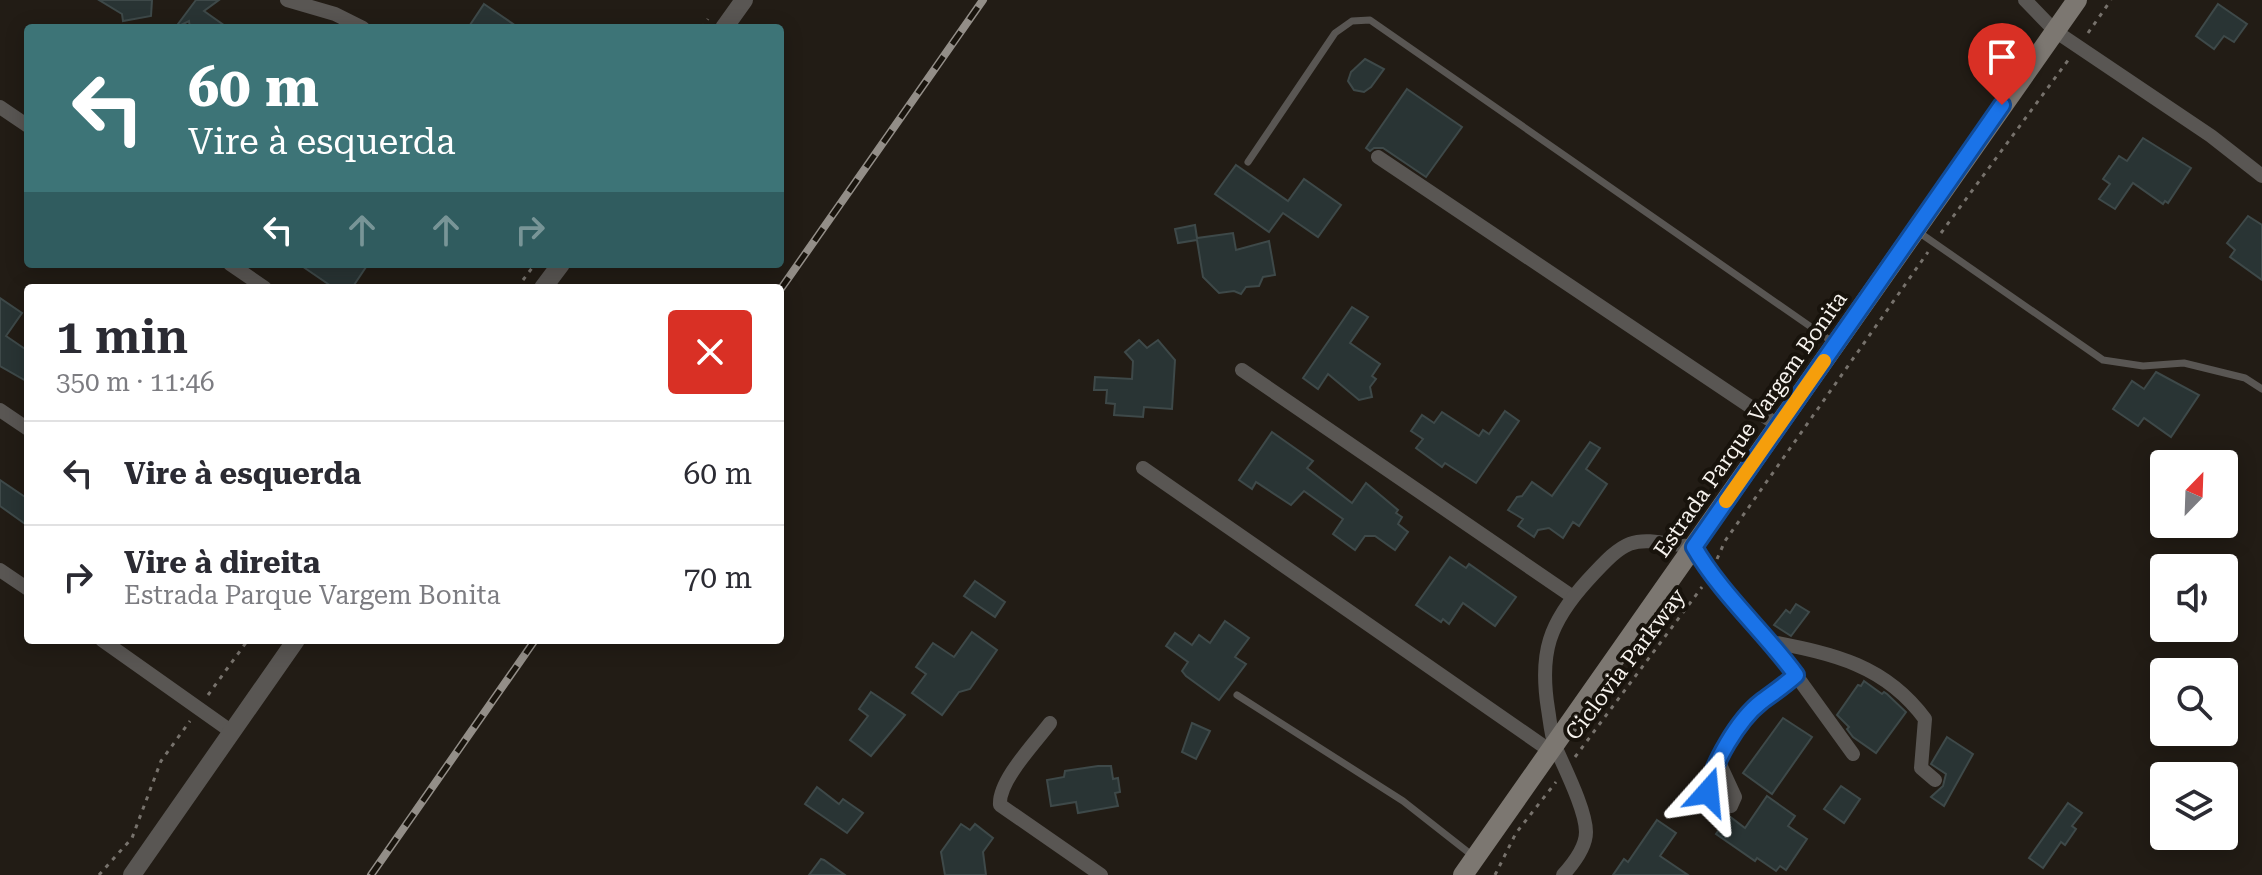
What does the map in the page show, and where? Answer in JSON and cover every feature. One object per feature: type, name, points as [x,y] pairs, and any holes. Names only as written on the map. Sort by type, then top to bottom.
[{"type":"main road","name":"Estrada Parque Vargem Bonita","points":[[1469,866],[2077,0]]},
{"type":"street","points":[[287,0],[335,14],[355,24]]},
{"type":"street","points":[[727,24],[744,0]]},
{"type":"street","points":[[2025,0],[2055,31],[2211,136],[2262,176]]},
{"type":"street","points":[[0,107],[24,123]]},
{"type":"street","points":[[1378,157],[1779,426]]},
{"type":"street","points":[[236,268],[259,284]]},
{"type":"street","points":[[1242,370],[1573,597]]},
{"type":"street","points":[[0,410],[24,426]]},
{"type":"street","points":[[1143,468],[1551,747],[1567,768],[1586,833],[1578,858],[1563,875]]},
{"type":"street","points":[[1551,747],[1543,663],[1551,631],[1573,597],[1615,551],[1638,539],[1694,547],[1710,575],[1772,642],[1853,754]]},
{"type":"street","points":[[0,570],[24,586]]},
{"type":"street","points":[[1772,642],[1853,661],[1909,698],[1925,719],[1921,768],[1935,780]]},
{"type":"street","points":[[108,644],[232,732]]},
{"type":"street","points":[[132,875],[293,644]]},
{"type":"street","points":[[1717,758],[1760,702],[1796,675]]},
{"type":"street","points":[[1050,723],[1005,783],[999,795],[1000,805],[1101,875]]},
{"type":"lane","points":[[1248,162],[1335,33],[1352,21],[1370,20],[1836,344]]},
{"type":"lane","points":[[1915,229],[2103,360],[2143,366],[2184,363],[2245,378],[2262,389]]},
{"type":"lane","points":[[1237,695],[1403,801],[1469,866]]},
{"type":"path","name":"Ciclovia Parkway","points":[[1495,875],[1516,833],[1710,575],[1725,541],[1934,243],[2111,0]]},
{"type":"path","points":[[205,700],[245,644]]},
{"type":"path","points":[[99,875],[132,838],[161,761],[196,712]]},
{"type":"building","points":[[99,0],[152,0],[151,16],[123,21],[122,14]]},
{"type":"building","points":[[196,0],[219,0],[204,11],[222,24],[189,24],[189,21],[178,24]]},
{"type":"building","points":[[484,4],[513,24],[471,24]]},
{"type":"building","points":[[2218,4],[2247,24],[2234,42],[2224,36],[2214,49],[2196,36]]},
{"type":"building","points":[[1365,59],[1384,69],[1364,92],[1354,90],[1348,81],[1351,72]]},
{"type":"building","points":[[1407,89],[1462,127],[1426,177],[1383,148],[1370,151],[1366,148]]},
{"type":"building","points":[[2143,138],[2191,168],[2168,203],[2165,201],[2163,204],[2133,183],[2115,209],[2099,199],[2110,184],[2103,179],[2119,156],[2127,161]]},
{"type":"building","points":[[1236,165],[1288,201],[1304,179],[1341,205],[1318,237],[1283,213],[1269,232],[1215,194]]},
{"type":"building","points":[[2248,216],[2262,225],[2262,280],[2230,257],[2235,250],[2227,243]]},
{"type":"building","points":[[1195,225],[1197,238],[1233,233],[1236,250],[1269,241],[1275,275],[1263,277],[1259,286],[1246,287],[1241,294],[1234,291],[1219,293],[1203,277],[1197,240],[1178,243],[1175,229]]},
{"type":"building","points":[[305,268],[365,268],[355,284],[328,284]]},
{"type":"building","points":[[0,298],[22,313],[6,336],[24,348],[24,380],[0,366]]},
{"type":"building","points":[[1352,307],[1368,317],[1350,343],[1380,364],[1372,376],[1376,379],[1370,387],[1372,397],[1359,400],[1328,374],[1318,389],[1303,378]]},
{"type":"building","points":[[1139,340],[1147,348],[1158,340],[1175,360],[1172,409],[1144,407],[1143,417],[1114,415],[1115,404],[1106,403],[1107,390],[1094,390],[1095,377],[1132,379],[1133,361],[1125,352]]},
{"type":"building","points":[[2156,372],[2199,395],[2171,437],[2144,418],[2138,426],[2113,409],[2132,381],[2144,389]]},
{"type":"building","points":[[1505,411],[1519,421],[1476,483],[1445,463],[1442,467],[1416,448],[1423,439],[1411,431],[1422,415],[1434,423],[1442,412],[1479,436],[1483,430],[1489,434]]},
{"type":"building","points":[[1272,432],[1313,461],[1307,468],[1352,503],[1366,483],[1398,510],[1396,513],[1402,517],[1398,524],[1408,532],[1395,550],[1375,536],[1365,536],[1355,550],[1333,534],[1343,519],[1304,491],[1291,505],[1256,482],[1252,489],[1239,480]]},
{"type":"building","points":[[1590,442],[1600,448],[1586,469],[1607,484],[1579,526],[1573,522],[1563,538],[1549,528],[1538,530],[1534,537],[1518,526],[1523,519],[1508,510],[1517,497],[1522,496],[1532,482],[1552,496]]},
{"type":"building","points":[[0,480],[24,496],[24,523],[0,506]]},
{"type":"building","points":[[1450,557],[1466,568],[1469,564],[1516,597],[1495,626],[1463,603],[1449,624],[1416,605]]},
{"type":"building","points":[[975,581],[1005,602],[995,617],[964,596]]},
{"type":"building","points":[[1796,604],[1809,612],[1791,636],[1774,625],[1786,610],[1790,613]]},
{"type":"building","points":[[1225,621],[1249,638],[1235,657],[1246,664],[1219,700],[1186,676],[1182,671],[1188,662],[1166,646],[1175,633],[1192,645],[1199,635],[1210,643]]},
{"type":"building","points":[[972,632],[997,650],[970,689],[959,692],[942,715],[912,693],[926,674],[916,667],[933,643],[954,657]]},
{"type":"building","points":[[1864,681],[1882,694],[1887,694],[1906,712],[1876,753],[1853,737],[1847,729],[1849,727],[1837,715]]},
{"type":"building","points":[[871,692],[905,715],[871,756],[850,740],[868,716],[859,709]]},
{"type":"building","points":[[1783,718],[1812,737],[1772,794],[1743,773]]},
{"type":"building","points":[[1192,723],[1210,731],[1196,759],[1182,752]]},
{"type":"building","points":[[1947,737],[1973,754],[1944,806],[1931,797],[1943,786],[1946,774],[1931,764]]},
{"type":"building","points":[[1111,766],[1113,779],[1118,778],[1120,792],[1115,793],[1118,806],[1078,813],[1076,802],[1051,806],[1047,780],[1064,777],[1065,771]]},
{"type":"building","points":[[1841,786],[1860,799],[1844,823],[1824,809]]},
{"type":"building","points":[[817,787],[839,804],[843,799],[863,813],[847,833],[805,804]]},
{"type":"building","points":[[1767,796],[1795,816],[1788,826],[1807,839],[1786,870],[1780,866],[1776,871],[1757,858],[1755,861],[1716,834],[1729,816],[1745,828]]},
{"type":"building","points":[[2068,803],[2082,813],[2072,826],[2076,829],[2065,845],[2061,842],[2043,868],[2029,858]]},
{"type":"building","points":[[1657,820],[1676,833],[1660,856],[1688,875],[1613,875],[1624,859],[1628,862]]},
{"type":"building","points":[[961,824],[970,830],[975,824],[993,838],[983,852],[986,875],[945,875],[941,852]]},
{"type":"building","points":[[821,859],[824,860],[845,875],[809,875]]},
{"type":"railway","points":[[784,284],[983,0]]},
{"type":"railway","points":[[371,875],[532,644]]},
{"type":"slow traffic","points":[[1726,501],[1824,361]]},
{"type":"route","points":[[1708,792],[1710,775],[1717,758],[1752,711],[1796,675],[1772,642],[1710,575],[1694,547],[2002,105]]}]
